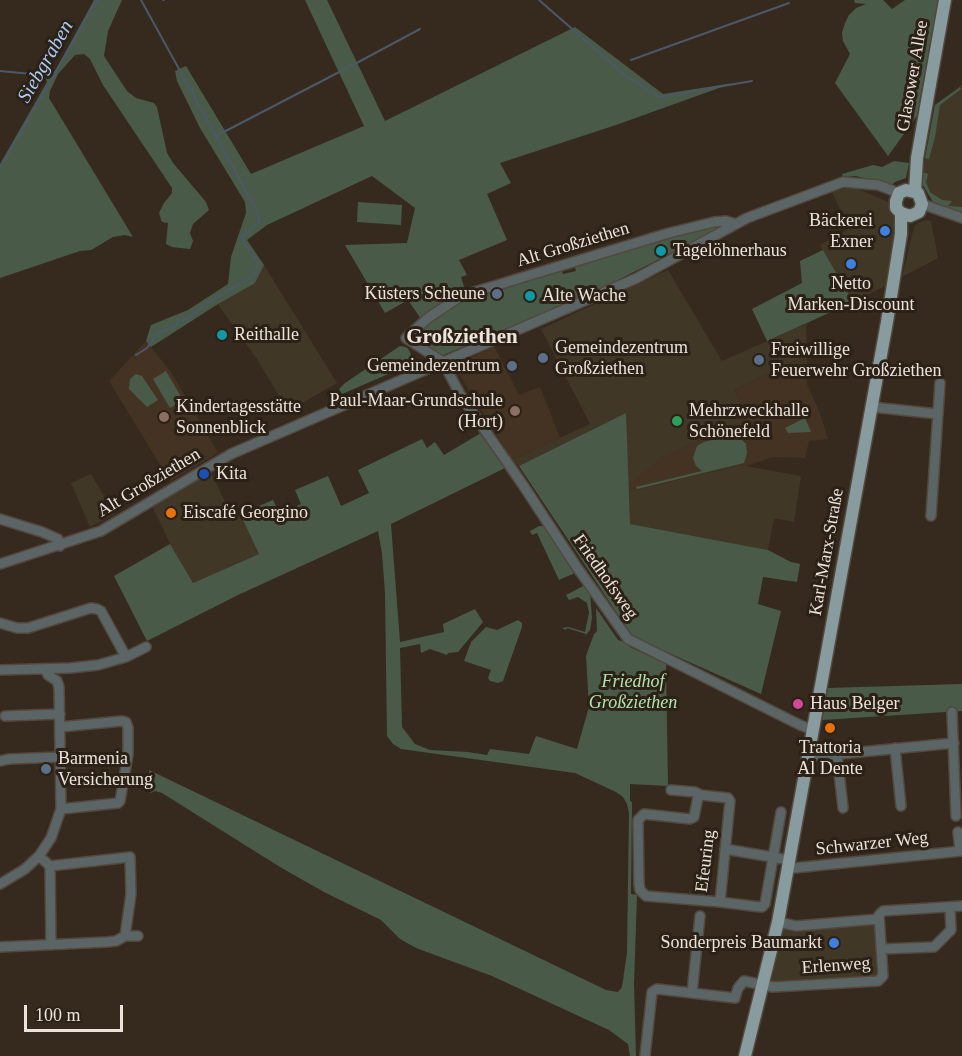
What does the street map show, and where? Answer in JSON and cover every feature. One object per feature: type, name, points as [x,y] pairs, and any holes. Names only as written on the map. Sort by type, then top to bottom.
[{"type":"main road","name":"Glasower Allee","points":[[904,194],[917,158],[945,0]]},
{"type":"main road","points":[[904,194],[920,196],[913,211],[896,208],[904,194]]},
{"type":"main road","name":"Karl-Marx-Straße","points":[[745,1056],[778,922],[900,250],[913,211]]},
{"type":"street","name":"Alt Großziethen","points":[[0,564],[60,546],[110,527],[231,454],[637,278],[736,224],[848,181],[878,185],[904,194]]},
{"type":"street","points":[[913,211],[960,217]]},
{"type":"street","name":"Alt Großziethen","points":[[443,362],[406,338],[428,318],[461,296],[669,233],[714,222],[726,221],[736,224]]},
{"type":"street","name":"Friedhofsweg","points":[[443,362],[461,396],[628,639],[813,730]]},
{"type":"street","points":[[931,516],[940,384]]},
{"type":"street","points":[[872,406],[938,414]]},
{"type":"street","points":[[0,519],[58,539],[60,546]]},
{"type":"street","points":[[0,623],[17,628],[28,628],[91,608],[97,609],[101,611],[126,657]]},
{"type":"street","points":[[0,670],[98,665],[126,657],[146,647]]},
{"type":"street","points":[[57,681],[66,677],[70,668]]},
{"type":"street","points":[[0,884],[25,869],[39,856],[51,838],[61,808],[59,687],[57,681],[48,675],[45,669]]},
{"type":"street","points":[[952,712],[956,816]]},
{"type":"street","points":[[5,716],[60,714]]},
{"type":"street","points":[[60,727],[126,722],[128,755],[125,801],[61,808]]},
{"type":"street","points":[[808,757],[954,743]]},
{"type":"street","points":[[895,748],[901,806]]},
{"type":"street","points":[[837,755],[843,808]]},
{"type":"street","points":[[0,761],[60,757]]},
{"type":"street","name":"Efeuring","points":[[671,790],[728,798],[730,801],[720,902],[646,896],[642,893],[639,884],[638,820],[644,814],[690,819],[694,817],[698,797],[701,795]]},
{"type":"street","points":[[720,902],[762,907],[765,904],[781,812]]},
{"type":"street","name":"Schwarzer Weg","points":[[788,864],[794,868],[961,851],[958,832]]},
{"type":"street","points":[[725,849],[772,858],[788,864]]},
{"type":"street","points":[[50,866],[130,855],[131,894],[124,936]]},
{"type":"street","points":[[39,856],[50,866],[51,945]]},
{"type":"street","points":[[778,922],[796,926],[879,919],[883,910],[962,906]]},
{"type":"street","name":"Erlenweg","points":[[881,950],[934,947],[951,930],[950,907]]},
{"type":"street","points":[[692,993],[700,916]]},
{"type":"street","name":"Erlenweg","points":[[763,986],[878,981],[883,976],[879,919]]},
{"type":"street","points":[[0,947],[107,942],[116,941],[124,936],[138,936]]},
{"type":"street","points":[[645,1056],[652,992],[657,989],[735,998],[744,981],[763,986]]},
{"type":"shaded area","points":[[962,85],[962,215],[946,211],[921,182],[935,105]]},
{"type":"shaded area","points":[[856,188],[888,202],[897,222],[885,286],[853,302],[820,245],[849,229],[832,192]]},
{"type":"shaded area","points":[[926,220],[931,221],[938,258],[902,277],[914,227]]},
{"type":"shaded area","points":[[264,265],[337,383],[288,411],[257,359],[214,299]]},
{"type":"shaded area","points":[[668,270],[722,361],[808,323],[806,327],[807,355],[735,390],[746,415],[741,422],[666,455],[628,485],[625,414],[519,466],[512,460],[590,424],[541,329]]},
{"type":"shaded area","name":"Kindertagesstätte Sonnenblick","points":[[146,341],[171,372],[218,453],[170,481],[109,381]]},
{"type":"shaded area","name":"Paul-Maar-Grundschule (Hort)","points":[[494,346],[519,395],[540,387],[560,438],[512,460],[454,366]]},
{"type":"shaded area","points":[[807,355],[807,384],[820,413],[828,439],[809,441],[805,458],[773,457],[746,466],[740,465],[628,492],[628,485],[665,455],[741,422],[746,415],[735,390]]},
{"type":"shaded area","points":[[740,465],[801,476],[794,522],[774,518],[768,550],[630,524],[628,492]]},
{"type":"shaded area","points":[[210,470],[232,517],[240,514],[259,554],[193,583],[170,544],[152,505]]},
{"type":"shaded area","points":[[91,474],[115,514],[90,527],[71,483]]},
{"type":"shaded area","points":[[878,920],[881,976],[876,985],[769,992],[784,925]]},
{"type":"green space","points":[[94,0],[122,0],[108,31],[104,56],[127,91],[136,98],[154,103],[157,107],[167,153],[206,202],[209,210],[193,224],[190,233],[193,241],[190,249],[166,244],[168,223],[162,222],[159,213],[172,193],[172,188],[103,85],[90,59],[84,54],[75,55],[58,74],[49,98],[133,237],[125,235],[113,237],[91,250],[80,251],[0,278],[0,164],[47,82],[45,75],[55,71]]},
{"type":"green space","points":[[305,0],[327,0],[385,121],[575,27],[663,94],[733,83],[500,163],[511,183],[487,194],[507,240],[459,260],[467,275],[461,277],[465,290],[561,268],[563,274],[576,271],[574,264],[715,226],[717,230],[596,291],[441,356],[407,333],[421,319],[408,300],[385,313],[345,245],[407,243],[415,208],[372,176],[267,225],[247,240],[264,265],[255,283],[151,347],[146,341],[151,325],[188,310],[228,284],[231,257],[246,213],[245,202],[200,128],[177,81],[175,71],[186,66],[251,174],[364,126]]},
{"type":"green space","points":[[854,0],[883,0],[892,9],[905,0],[938,0],[917,116],[888,156],[835,83],[850,54],[843,41],[842,33],[845,23],[856,8],[866,4],[855,3]]},
{"type":"green space","points":[[960,87],[961,89],[940,105],[929,159],[925,158],[935,105]]},
{"type":"green space","points":[[894,161],[909,163],[906,178],[889,187],[856,176],[843,177],[842,174],[873,165],[882,167]]},
{"type":"green space","points":[[922,172],[928,174],[926,182],[930,192],[942,200],[952,201],[948,206],[962,207],[962,215],[936,207],[921,182]]},
{"type":"green space","points":[[358,202],[402,205],[401,225],[357,222]]},
{"type":"green space","points":[[823,250],[853,302],[767,341],[752,309],[802,283],[800,261]]},
{"type":"green space","points":[[400,346],[409,350],[414,363],[342,394],[339,389],[345,383]]},
{"type":"green space","points":[[166,371],[183,400],[170,408],[153,379]]},
{"type":"green space","points":[[136,374],[142,376],[158,400],[147,407],[129,389],[130,379]]},
{"type":"green space","points":[[626,413],[630,524],[768,550],[800,564],[797,582],[763,577],[758,604],[781,611],[761,694],[633,637],[519,466]]},
{"type":"green space","points":[[805,418],[811,432],[788,433],[785,428]]},
{"type":"green space","name":"Friedhof Großziethen","points":[[481,433],[505,468],[391,524],[400,642],[444,632],[443,624],[475,609],[483,622],[458,652],[447,655],[430,649],[421,653],[420,644],[400,648],[402,727],[415,744],[430,750],[487,755],[490,749],[529,754],[536,736],[577,749],[589,707],[586,656],[597,631],[596,608],[618,640],[624,639],[630,647],[666,664],[668,786],[630,784],[630,801],[632,802],[631,894],[637,895],[634,984],[636,1056],[630,1056],[628,1044],[609,1030],[492,976],[416,948],[400,939],[381,920],[280,867],[162,793],[155,791],[150,793],[149,770],[606,990],[618,992],[622,987],[627,953],[629,813],[627,804],[616,792],[575,773],[401,749],[393,744],[387,736],[385,593],[378,531],[238,595],[147,641],[114,576],[170,544],[193,583],[259,554],[240,514],[273,500],[280,514],[301,504],[295,490],[328,476],[341,506],[369,493],[358,470],[422,439],[427,448],[435,442],[444,455]]},
{"type":"green space","points":[[732,435],[740,438],[746,444],[747,453],[744,463],[637,489],[636,487],[702,471],[696,466],[693,458],[697,446]]},
{"type":"green space","points":[[539,526],[545,526],[577,572],[559,580],[537,533],[532,535],[530,531]]},
{"type":"green space","points":[[585,585],[590,591],[592,618],[590,630],[585,636],[586,634],[562,628],[568,627],[585,632],[589,613],[587,603],[578,597],[569,600],[566,595]]},
{"type":"green space","points":[[518,620],[522,623],[522,627],[503,681],[498,683],[490,681],[488,678],[491,670],[464,661],[471,642],[486,627],[497,630]]},
{"type":"green space","points":[[962,684],[962,711],[822,720],[828,688]]},
{"type":"waterway","name":"Siebgraben","points":[[0,168],[97,0]]},
{"type":"waterway","points":[[136,355],[147,348],[158,333],[174,327],[211,301],[255,275],[258,263],[242,240],[243,236],[260,222],[255,207],[141,0]]},
{"type":"waterway","points":[[539,0],[626,76],[660,97],[752,81]]},
{"type":"waterway","points":[[631,60],[789,3]]},
{"type":"waterway","points":[[351,66],[420,29]]},
{"type":"waterway","points":[[216,136],[347,68]]},
{"type":"waterway","points":[[0,71],[53,76]]},
{"type":"place","name":"Bäckerei Exner","points":[[885,231]]},
{"type":"place","name":"Tagelöhnerhaus","points":[[661,251]]},
{"type":"place","name":"Netto Marken-Discount","points":[[851,264]]},
{"type":"place","name":"Küsters Scheune","points":[[497,294]]},
{"type":"place","name":"Alte Wache","points":[[530,296]]},
{"type":"place","name":"Reithalle","points":[[222,335]]},
{"type":"place","name":"Gemeindezentrum Großziethen","points":[[543,358]]},
{"type":"place","name":"Freiwillige Feuerwehr Großziethen","points":[[759,360]]},
{"type":"place","name":"Gemeindezentrum","points":[[512,366]]},
{"type":"place","name":"Paul-Maar-Grundschule (Hort)","points":[[515,411]]},
{"type":"place","name":"Kindertagesstätte Sonnenblick","points":[[164,417]]},
{"type":"place","name":"Mehrzweckhalle Schönefeld","points":[[677,421]]},
{"type":"place","name":"Kita","points":[[204,474]]},
{"type":"place","name":"Eiscafé Georgino","points":[[171,513]]},
{"type":"place","name":"Haus Belger","points":[[798,704]]},
{"type":"place","name":"Trattoria Al Dente","points":[[830,728]]},
{"type":"place","name":"Barmenia Versicherung","points":[[46,769]]},
{"type":"place","name":"Sonderpreis Baumarkt","points":[[834,943]]},
{"type":"district","name":"Großziethen","points":[[462,338]]}]
